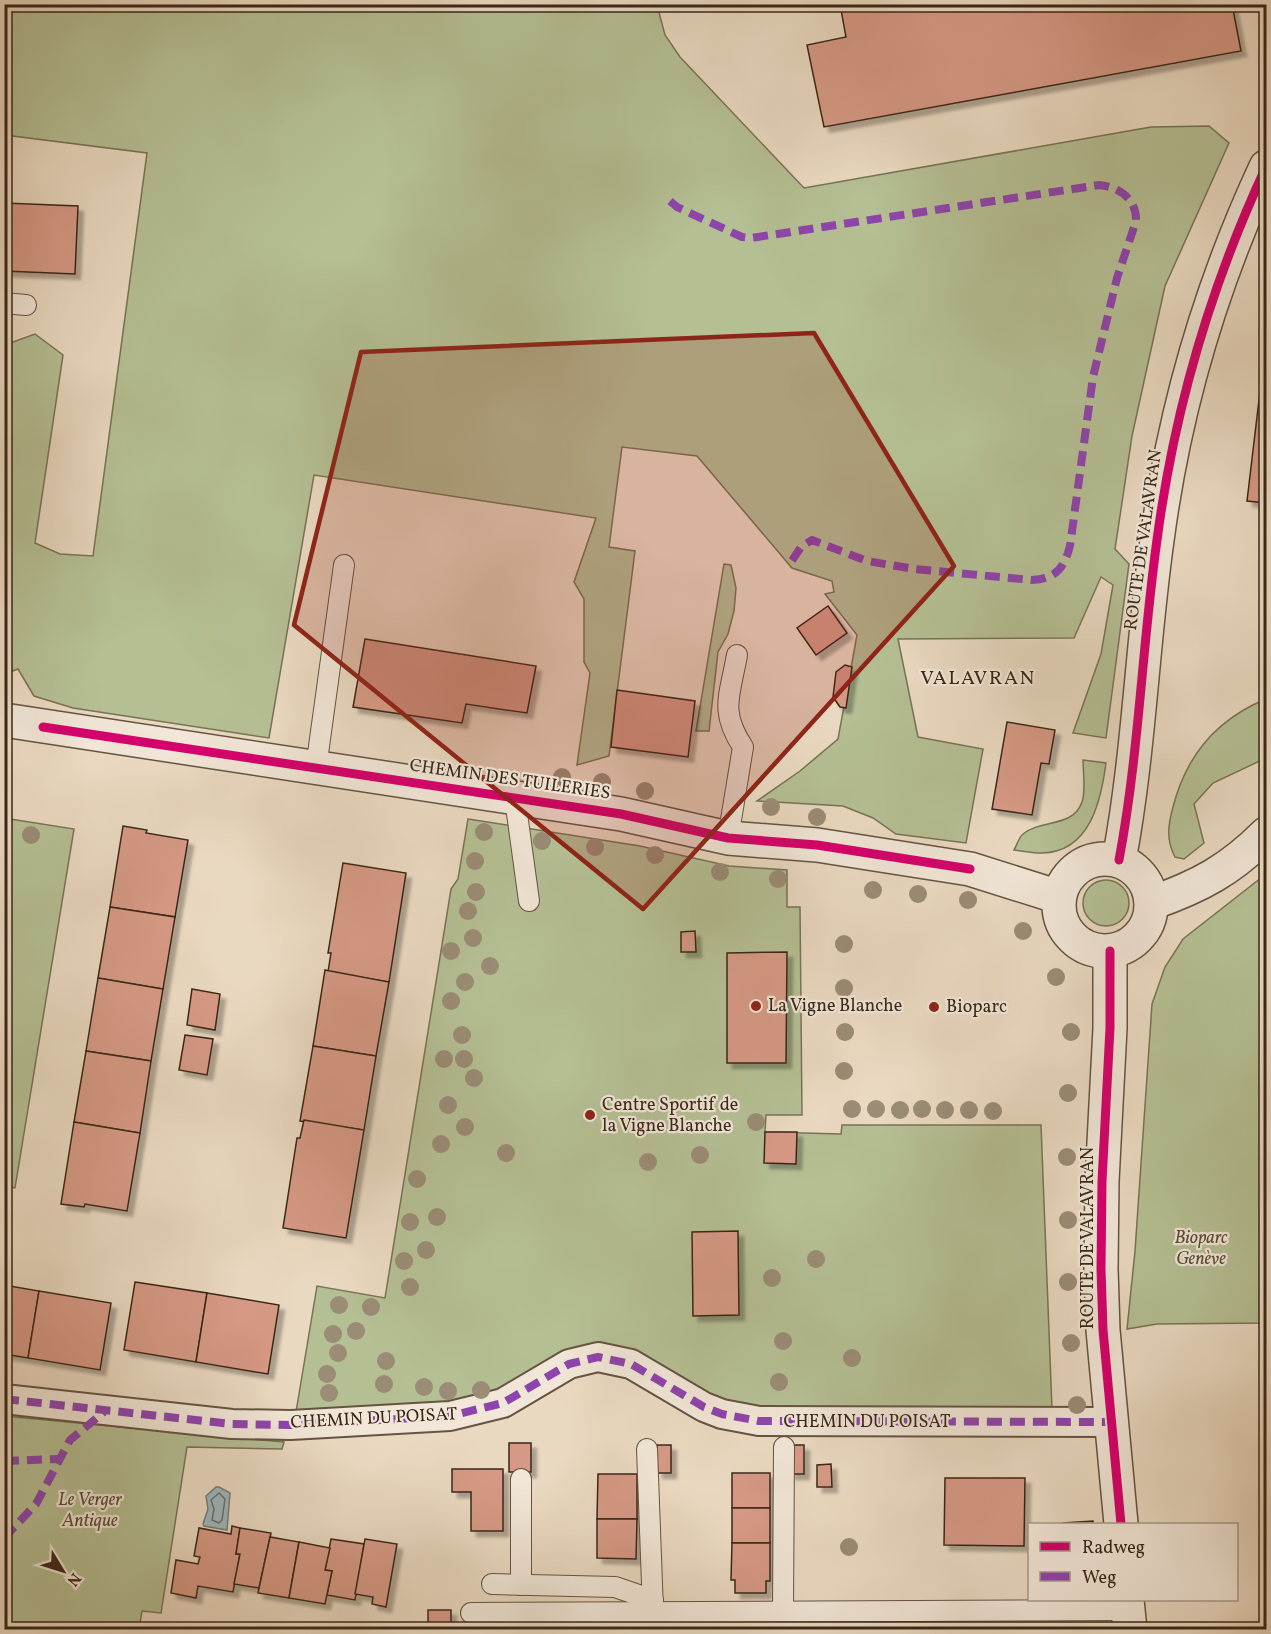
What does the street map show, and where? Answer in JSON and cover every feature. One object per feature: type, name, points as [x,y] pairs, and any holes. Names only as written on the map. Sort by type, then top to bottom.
[{"type":"street","name":"ROUTE DE VALAVRAN","points":[[1119,860],[1133,765],[1157,539],[1171,458],[1196,351],[1218,283],[1266,167]]},
{"type":"street","name":"CHEMIN DES TUILERIES","points":[[4,720],[621,814],[728,838],[808,844],[970,869],[1059,897]]},
{"type":"street","points":[[1152,903],[1207,881],[1230,866],[1266,834]]},
{"type":"street","points":[[1103,858],[1119,860],[1131,866],[1142,876],[1149,889],[1152,903],[1145,930],[1124,948],[1110,951],[1087,948],[1068,933],[1061,922],[1059,897],[1065,882],[1075,870],[1088,862],[1103,858]]},
{"type":"street","name":"ROUTE DE VALAVRAN","points":[[1110,951],[1110,1028],[1102,1181],[1101,1269],[1121,1523]]},
{"type":"street","name":"CHEMIN DU POISAT","points":[[4,1399],[232,1424],[291,1425],[450,1416],[503,1403],[569,1364],[598,1357],[631,1364],[713,1411],[759,1421],[1112,1422]]},
{"type":"lane","points":[[4,303],[26,305]]},
{"type":"lane","points":[[316,768],[344,565]]},
{"type":"lane","points":[[728,838],[743,747],[730,728],[727,711],[741,666]]},
{"type":"lane","points":[[515,799],[529,901]]},
{"type":"lane","points":[[783,1610],[784,1447]]},
{"type":"lane","points":[[647,1449],[653,1605]]},
{"type":"lane","points":[[521,1479],[521,1585]]},
{"type":"lane","points":[[492,1584],[615,1587],[653,1605]]},
{"type":"lane","points":[[471,1612],[514,1621],[653,1605],[783,1610],[1128,1613]]},
{"type":"highlighted area","points":[[814,333],[954,566],[643,909],[294,625],[361,352]]},
{"type":"green space","points":[[5,5],[657,5],[665,35],[680,57],[804,188],[1151,127],[1209,126],[1229,143],[1165,286],[1132,436],[1115,549],[1129,564],[1106,738],[1073,733],[1101,654],[1113,585],[1101,577],[1074,638],[898,639],[918,737],[983,749],[966,843],[896,834],[873,818],[843,806],[757,801],[800,771],[838,739],[857,635],[825,594],[834,592],[832,581],[792,568],[697,456],[622,447],[609,547],[635,551],[609,756],[577,765],[590,673],[584,662],[584,599],[574,582],[596,518],[314,475],[269,738],[73,708],[34,696],[18,669],[5,674],[4,401],[10,343],[35,334],[63,355],[35,543],[60,554],[93,556],[147,153],[5,135]]},
{"type":"green space","points":[[724,564],[731,565],[736,588],[734,611],[728,634],[718,652],[709,731],[696,731]]},
{"type":"green space","points":[[1266,699],[1266,758],[1213,783],[1194,804],[1204,843],[1184,859],[1175,857],[1170,845],[1169,826],[1186,771],[1206,741],[1218,729],[1248,707]]},
{"type":"green space","points":[[1083,760],[1106,763],[1096,808],[1082,834],[1072,844],[1058,850],[1042,853],[1014,850],[1022,835],[1030,829],[1064,820],[1078,810],[1084,792]]},
{"type":"green space","points":[[4,818],[74,829],[15,1188],[4,1186]]},
{"type":"green space","name":"Centre Sportif de la Vigne Blanche","points":[[468,819],[640,846],[729,866],[787,870],[787,907],[800,907],[802,1115],[766,1115],[765,1132],[841,1134],[842,1125],[1041,1125],[1052,1409],[760,1411],[719,1402],[639,1357],[514,1385],[470,1402],[296,1412],[317,1286],[385,1298],[451,889],[458,879]]},
{"type":"green space","name":"Bioparc Genève","points":[[1266,874],[1266,1323],[1157,1324],[1127,1329],[1135,1251],[1152,1004],[1165,967],[1183,939]]},
{"type":"green space","points":[[1106,880],[1122,887],[1129,903],[1122,919],[1106,926],[1090,919],[1083,903],[1090,887]]},
{"type":"green space","name":"Le Verger Antique","points":[[4,1416],[284,1442],[282,1449],[187,1447],[161,1613],[142,1611],[139,1629],[5,1629]]},
{"type":"water","points":[[216,1487],[230,1493],[227,1530],[203,1524],[208,1509],[206,1496]]},
{"type":"building","points":[[840,4],[1232,4],[1241,51],[824,127],[807,45],[846,37]]},
{"type":"building","points":[[4,203],[78,206],[75,274],[4,271]]},
{"type":"building","points":[[1263,366],[1266,366],[1266,503],[1247,501]]},
{"type":"building","points":[[828,606],[847,633],[816,655],[797,628]]},
{"type":"building","points":[[365,639],[536,666],[527,713],[466,704],[462,723],[353,707]]},
{"type":"building","points":[[845,665],[852,667],[846,708],[840,707],[833,697],[836,672]]},
{"type":"building","points":[[617,690],[695,701],[688,757],[611,747]]},
{"type":"building","points":[[1007,722],[1055,730],[1049,764],[1041,763],[1032,815],[992,809]]},
{"type":"building","points":[[123,826],[147,830],[146,833],[188,840],[175,917],[110,907]]},
{"type":"building","points":[[343,863],[406,873],[389,982],[328,972],[331,953],[328,953]]},
{"type":"building","points":[[110,907],[175,917],[163,989],[98,978]]},
{"type":"building","points":[[695,931],[696,952],[681,952],[681,932]]},
{"type":"building","points":[[787,952],[786,1063],[727,1063],[727,953]]},
{"type":"building","points":[[325,970],[389,982],[376,1056],[313,1046]]},
{"type":"building","points":[[98,978],[163,989],[151,1061],[86,1051]]},
{"type":"building","points":[[192,989],[220,994],[215,1030],[187,1025]]},
{"type":"building","points":[[185,1035],[213,1039],[207,1075],[179,1070]]},
{"type":"building","points":[[313,1046],[376,1056],[364,1130],[300,1121]]},
{"type":"building","points":[[86,1051],[151,1061],[140,1133],[74,1122]]},
{"type":"building","points":[[304,1120],[364,1130],[346,1238],[283,1228],[297,1138],[300,1138]]},
{"type":"building","points":[[74,1122],[140,1133],[127,1211],[85,1204],[84,1207],[61,1204]]},
{"type":"building","points":[[765,1132],[797,1132],[796,1164],[764,1163]]},
{"type":"building","points":[[738,1231],[739,1315],[693,1316],[692,1232]]},
{"type":"building","points":[[135,1282],[207,1293],[196,1362],[124,1350]]},
{"type":"building","points":[[4,1285],[39,1291],[28,1358],[4,1354]]},
{"type":"building","points":[[39,1291],[111,1303],[100,1370],[28,1358]]},
{"type":"building","points":[[207,1293],[279,1305],[268,1374],[196,1362]]},
{"type":"building","points":[[509,1443],[531,1443],[531,1472],[509,1472]]},
{"type":"building","points":[[657,1445],[671,1445],[671,1473],[657,1473]]},
{"type":"building","points":[[790,1445],[804,1445],[804,1474],[790,1474]]},
{"type":"building","points":[[831,1464],[832,1487],[817,1487],[817,1465]]},
{"type":"building","points":[[452,1469],[503,1469],[503,1531],[471,1531],[471,1492],[452,1492]]},
{"type":"building","points":[[732,1473],[770,1473],[770,1508],[732,1508]]},
{"type":"building","points":[[598,1474],[637,1474],[637,1519],[597,1519]]},
{"type":"building","points":[[945,1478],[1025,1478],[1024,1546],[944,1545]]},
{"type":"building","points":[[732,1508],[770,1508],[770,1543],[732,1543]]},
{"type":"building","points":[[597,1519],[637,1519],[636,1559],[597,1558]]},
{"type":"building","points":[[1093,1521],[1093,1523],[1063,1523]]},
{"type":"building","points":[[232,1526],[240,1528],[236,1554],[240,1554],[233,1592],[198,1586],[196,1598],[171,1593],[176,1560],[198,1564],[200,1557],[194,1556],[199,1528],[231,1534]]},
{"type":"building","points":[[240,1528],[271,1533],[259,1588],[234,1584],[240,1554],[236,1554]]},
{"type":"building","points":[[270,1537],[299,1542],[289,1598],[258,1593]]},
{"type":"building","points":[[331,1539],[364,1544],[355,1600],[327,1595],[332,1571],[325,1570]]},
{"type":"building","points":[[365,1539],[397,1544],[386,1607],[372,1604],[373,1597],[355,1594]]},
{"type":"building","points":[[299,1542],[330,1548],[325,1570],[332,1571],[325,1604],[289,1598]]},
{"type":"building","points":[[732,1543],[770,1543],[770,1581],[766,1581],[766,1593],[735,1593],[735,1580],[731,1580]]},
{"type":"building","points":[[428,1610],[451,1610],[451,1630],[428,1630]]},
{"type":"marked path","points":[[670,201],[677,207],[742,237],[751,238],[1099,185],[1120,192],[1134,207],[1136,221],[1117,278],[1093,377],[1070,546],[1058,571],[1053,575],[1032,580],[914,569],[867,561],[812,540],[801,547],[789,565]]},
{"type":"marked path","points":[[4,1399],[232,1424],[291,1425],[450,1416],[503,1403],[569,1364],[598,1357],[631,1364],[704,1407],[722,1414],[759,1421],[1112,1422]]},
{"type":"marked path","points":[[4,1538],[36,1504],[70,1440],[104,1412]]},
{"type":"marked path","points":[[4,1461],[59,1459]]},
{"type":"cycle path","points":[[1119,860],[1136,740],[1157,540],[1173,444],[1184,396],[1212,303],[1228,257],[1266,167]]},
{"type":"cycle path","points":[[43,727],[621,814],[728,838],[817,845],[970,869]]},
{"type":"cycle path","points":[[1110,951],[1110,1028],[1102,1181],[1101,1269],[1103,1330],[1121,1523]]},
{"type":"place","name":"La Vigne Blanche","points":[[756,1006]]},
{"type":"place","name":"Bioparc","points":[[934,1007]]},
{"type":"place","name":"Centre Sportif de la Vigne Blanche","points":[[590,1115]]},
{"type":"district","name":"VALAVRAN","points":[[978,679]]}]
